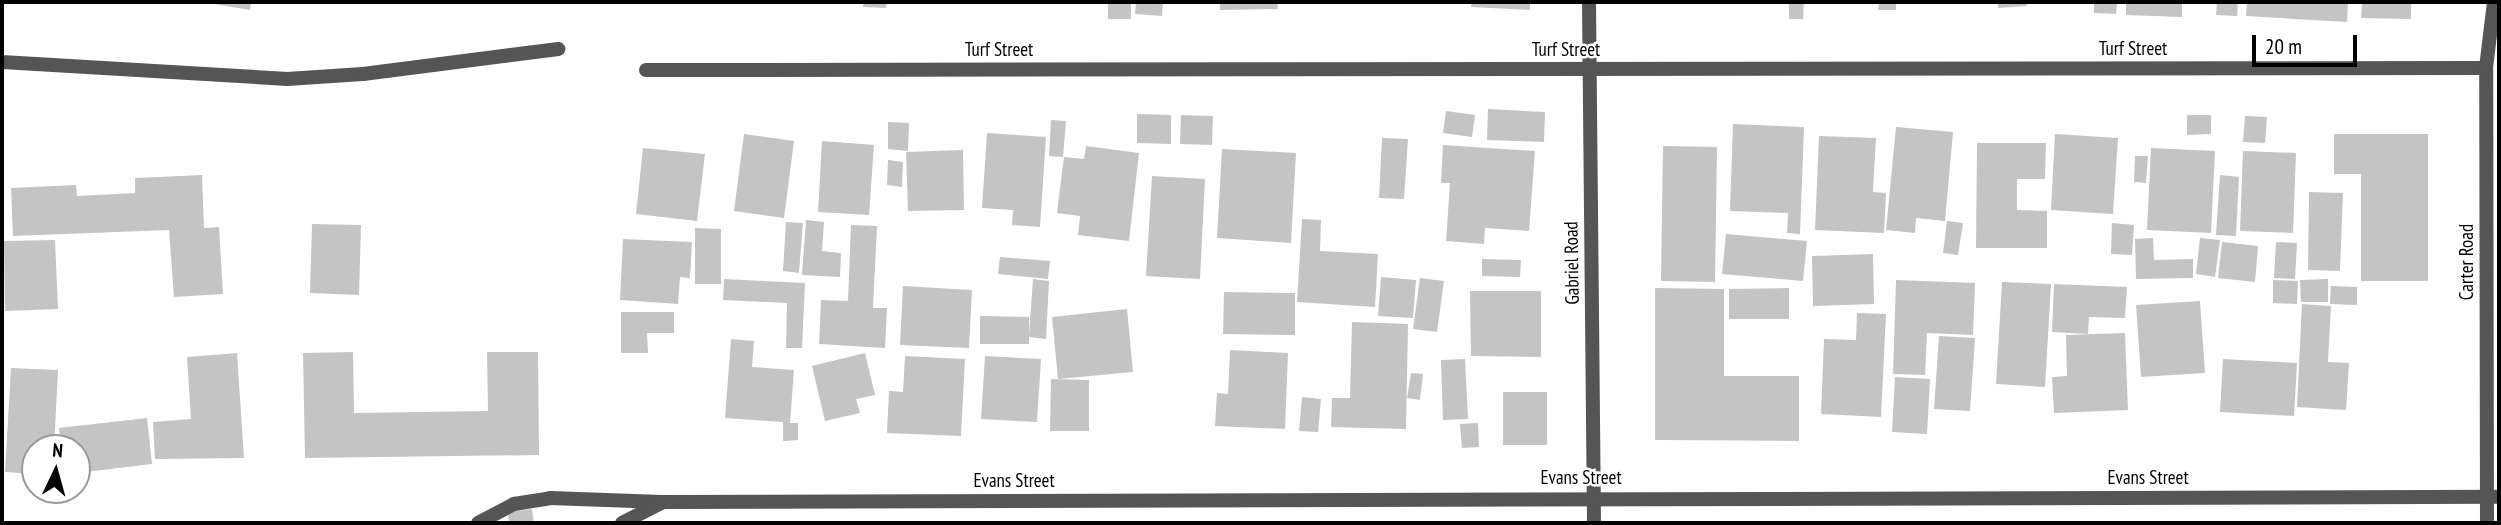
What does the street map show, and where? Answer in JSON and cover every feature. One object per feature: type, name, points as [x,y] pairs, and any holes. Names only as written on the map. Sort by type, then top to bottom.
[{"type":"street","name":"Gabriel Road","points":[[1589,2],[1594,523]]},
{"type":"street","name":"Carter Road","points":[[2487,523],[2493,497],[2486,68],[2494,2]]},
{"type":"street","points":[[2,62],[287,79],[363,75],[558,49]]},
{"type":"street","name":"Turf Street","points":[[646,70],[2486,68]]},
{"type":"street","name":"Evans Street","points":[[478,523],[514,504],[550,498],[662,502],[1594,497],[2493,497]]},
{"type":"street","points":[[622,523],[662,502]]},
{"type":"building","points":[[202,2],[251,2],[250,10]]},
{"type":"building","points":[[864,2],[887,2],[886,8],[863,7]]},
{"type":"building","points":[[1108,2],[1131,2],[1131,19],[1108,19]]},
{"type":"building","points":[[1136,2],[1163,2],[1162,16],[1135,14]]},
{"type":"building","points":[[1220,2],[1277,2],[1278,9],[1220,10]]},
{"type":"building","points":[[1471,2],[1530,2],[1530,10],[1471,7]]},
{"type":"building","points":[[1789,2],[1804,2],[1803,19],[1789,19]]},
{"type":"building","points":[[1879,2],[1896,2],[1896,10],[1878,10]]},
{"type":"building","points":[[1998,2],[2027,2],[2027,6],[1998,8]]},
{"type":"building","points":[[2094,2],[2117,2],[2116,14],[2094,13]]},
{"type":"building","points":[[2126,2],[2182,2],[2182,17],[2126,15]]},
{"type":"building","points":[[2217,2],[2238,2],[2237,16],[2216,15]]},
{"type":"building","points":[[2247,2],[2348,2],[2347,22],[2246,16]]},
{"type":"building","points":[[2362,2],[2411,2],[2411,19],[2361,18]]},
{"type":"building","points":[[1488,109],[1545,112],[1544,142],[1487,140]]},
{"type":"building","points":[[1446,111],[1475,115],[1472,137],[1443,133]]},
{"type":"building","points":[[1137,114],[1171,115],[1171,144],[1137,143]]},
{"type":"building","points":[[1181,115],[1213,116],[1212,145],[1180,144]]},
{"type":"building","points":[[2187,115],[2211,115],[2211,134],[2187,135]]},
{"type":"building","points":[[2245,116],[2267,117],[2265,143],[2243,142]]},
{"type":"building","points":[[1051,120],[1066,121],[1063,157],[1049,156]]},
{"type":"building","points":[[888,122],[909,123],[908,151],[888,149]]},
{"type":"building","points":[[1733,124],[1804,127],[1800,234],[1787,233],[1788,213],[1730,211]]},
{"type":"building","points":[[1896,127],[1953,132],[1945,221],[1916,218],[1915,233],[1886,230]]},
{"type":"building","points":[[987,133],[1046,137],[1040,227],[1012,225],[1013,210],[982,208]]},
{"type":"building","points":[[744,134],[794,141],[784,218],[734,211]]},
{"type":"building","points":[[2055,134],[2118,138],[2113,214],[2051,210]]},
{"type":"building","points":[[2334,134],[2428,134],[2428,281],[2361,281],[2361,174],[2334,174]]},
{"type":"building","points":[[1819,136],[1876,138],[1873,192],[1886,193],[1884,233],[1815,230]]},
{"type":"building","points":[[1382,138],[1408,139],[1404,199],[1379,198]]},
{"type":"building","points":[[822,141],[874,145],[869,215],[818,212]]},
{"type":"building","points":[[1977,143],[2046,143],[2045,179],[2017,179],[2017,210],[2047,211],[2047,248],[1976,248]]},
{"type":"building","points":[[1443,145],[1535,151],[1529,231],[1485,228],[1484,244],[1446,241],[1450,183],[1441,183]]},
{"type":"building","points":[[1086,146],[1139,153],[1129,241],[1078,235],[1080,216],[1057,213],[1064,157],[1084,159]]},
{"type":"building","points":[[1663,146],[1717,147],[1715,282],[1661,281]]},
{"type":"building","points":[[643,148],[705,154],[697,221],[636,214]]},
{"type":"building","points":[[2151,148],[2215,151],[2211,233],[2147,230]]},
{"type":"building","points":[[1222,149],[1296,153],[1291,243],[1217,238]]},
{"type":"building","points":[[963,150],[964,210],[908,211],[906,152]]},
{"type":"building","points":[[2243,151],[2296,153],[2293,233],[2240,231]]},
{"type":"building","points":[[2135,156],[2148,156],[2146,183],[2134,182]]},
{"type":"building","points":[[888,160],[903,162],[902,187],[887,185]]},
{"type":"building","points":[[202,175],[204,228],[219,227],[223,294],[174,297],[169,230],[13,236],[11,188],[76,185],[77,196],[135,193],[135,178]]},
{"type":"building","points":[[2220,175],[2239,177],[2236,236],[2216,235]]},
{"type":"building","points":[[1152,176],[1205,179],[1200,279],[1146,276]]},
{"type":"building","points":[[2309,192],[2343,193],[2340,271],[2308,270]]},
{"type":"building","points":[[1302,219],[1321,220],[1320,251],[1378,254],[1375,307],[1297,302]]},
{"type":"building","points":[[806,220],[824,222],[822,251],[841,253],[840,277],[802,275]]},
{"type":"building","points":[[1947,221],[1963,223],[1958,255],[1943,253]]},
{"type":"building","points":[[786,222],[803,223],[799,273],[783,271]]},
{"type":"building","points":[[2112,223],[2134,225],[2132,255],[2111,254]]},
{"type":"building","points":[[312,224],[361,225],[359,295],[310,293]]},
{"type":"building","points":[[851,225],[877,226],[873,308],[887,308],[885,348],[819,344],[821,300],[848,301]]},
{"type":"building","points":[[695,228],[721,229],[721,284],[695,284]]},
{"type":"building","points":[[1726,234],[1807,241],[1803,281],[1722,274]]},
{"type":"building","points":[[2153,238],[2154,260],[2193,259],[2193,278],[2136,279],[2135,239]]},
{"type":"building","points":[[2200,238],[2220,240],[2215,277],[2196,274]]},
{"type":"building","points":[[623,239],[692,242],[690,278],[680,277],[678,304],[620,300]]},
{"type":"building","points":[[55,240],[58,309],[5,311],[4,241]]},
{"type":"building","points":[[2222,242],[2258,246],[2255,282],[2218,278]]},
{"type":"building","points":[[2276,242],[2297,243],[2295,279],[2274,278]]},
{"type":"building","points":[[1873,254],[1874,304],[1813,306],[1812,256]]},
{"type":"building","points":[[1000,257],[1050,261],[1048,279],[998,274]]},
{"type":"building","points":[[1482,259],[1521,260],[1520,277],[1482,276]]},
{"type":"building","points":[[1381,277],[1416,280],[1413,318],[1378,316]]},
{"type":"building","points":[[1420,278],[1444,281],[1437,332],[1413,329]]},
{"type":"building","points":[[724,279],[805,283],[802,348],[786,348],[787,303],[723,300]]},
{"type":"building","points":[[1033,279],[1049,281],[1046,339],[1029,337],[1029,344],[980,344],[980,316],[1029,317],[1029,335]]},
{"type":"building","points":[[2328,279],[2328,302],[2301,302],[2300,280]]},
{"type":"building","points":[[1896,280],[1975,283],[1973,335],[1927,333],[1925,375],[1893,374]]},
{"type":"building","points":[[2273,280],[2298,281],[2297,304],[2273,303]]},
{"type":"building","points":[[2002,282],[2051,284],[2045,387],[1996,384]]},
{"type":"building","points":[[2054,284],[2127,287],[2125,318],[2089,317],[2088,334],[2052,332]]},
{"type":"building","points":[[903,286],[972,290],[969,348],[900,345]]},
{"type":"building","points":[[2331,286],[2357,287],[2357,305],[2330,304]]},
{"type":"building","points":[[1655,288],[1724,289],[1724,376],[1799,376],[1799,441],[1655,440]]},
{"type":"building","points":[[1789,288],[1789,319],[1729,319],[1729,289]]},
{"type":"building","points":[[1470,291],[1541,291],[1541,357],[1471,356]]},
{"type":"building","points":[[1224,292],[1295,293],[1295,335],[1223,334]]},
{"type":"building","points":[[2200,301],[2205,373],[2141,377],[2136,305]]},
{"type":"building","points":[[2302,304],[2331,306],[2328,362],[2349,363],[2346,410],[2297,407]]},
{"type":"building","points":[[1127,309],[1133,372],[1058,379],[1052,317]]},
{"type":"building","points":[[621,312],[674,312],[674,333],[647,333],[648,353],[621,353]]},
{"type":"building","points":[[1857,313],[1886,314],[1881,417],[1821,414],[1824,339],[1856,340]]},
{"type":"building","points":[[1352,322],[1408,324],[1406,429],[1331,427],[1332,398],[1350,398]]},
{"type":"building","points":[[2125,333],[2128,410],[2054,413],[2052,377],[2067,376],[2066,335]]},
{"type":"building","points":[[1939,336],[1975,338],[1970,411],[1934,409]]},
{"type":"building","points":[[731,339],[754,341],[752,367],[794,370],[790,423],[798,423],[798,440],[783,441],[783,422],[725,418]]},
{"type":"building","points":[[1230,350],[1288,353],[1285,429],[1215,426],[1217,393],[1228,394]]},
{"type":"building","points":[[353,352],[354,413],[488,411],[487,352],[538,352],[539,455],[305,458],[303,353]]},
{"type":"building","points":[[237,353],[244,458],[155,459],[153,422],[191,419],[187,357]]},
{"type":"building","points":[[865,353],[875,395],[856,399],[860,413],[825,421],[812,366]]},
{"type":"building","points":[[905,356],[965,359],[961,436],[887,433],[889,391],[903,392]]},
{"type":"building","points":[[985,356],[1041,359],[1037,422],[981,419]]},
{"type":"building","points":[[1465,359],[1468,419],[1443,420],[1441,360]]},
{"type":"building","points":[[2223,359],[2297,363],[2294,416],[2220,412]]},
{"type":"building","points":[[11,368],[58,370],[55,434],[21,434],[21,473],[5,472]]},
{"type":"building","points":[[1411,373],[1423,374],[1420,400],[1407,398]]},
{"type":"building","points":[[1895,377],[1930,379],[1927,434],[1892,432]]},
{"type":"building","points":[[1051,379],[1089,380],[1089,431],[1050,431]]},
{"type":"building","points":[[1503,392],[1547,392],[1547,445],[1503,445]]},
{"type":"building","points":[[1302,397],[1321,399],[1318,432],[1299,431]]},
{"type":"building","points":[[147,418],[152,464],[91,471],[91,434],[60,434],[59,428]]},
{"type":"building","points":[[1478,423],[1479,447],[1462,448],[1460,424]]},
{"type":"building","points":[[532,509],[534,523],[509,523],[508,512]]}]
